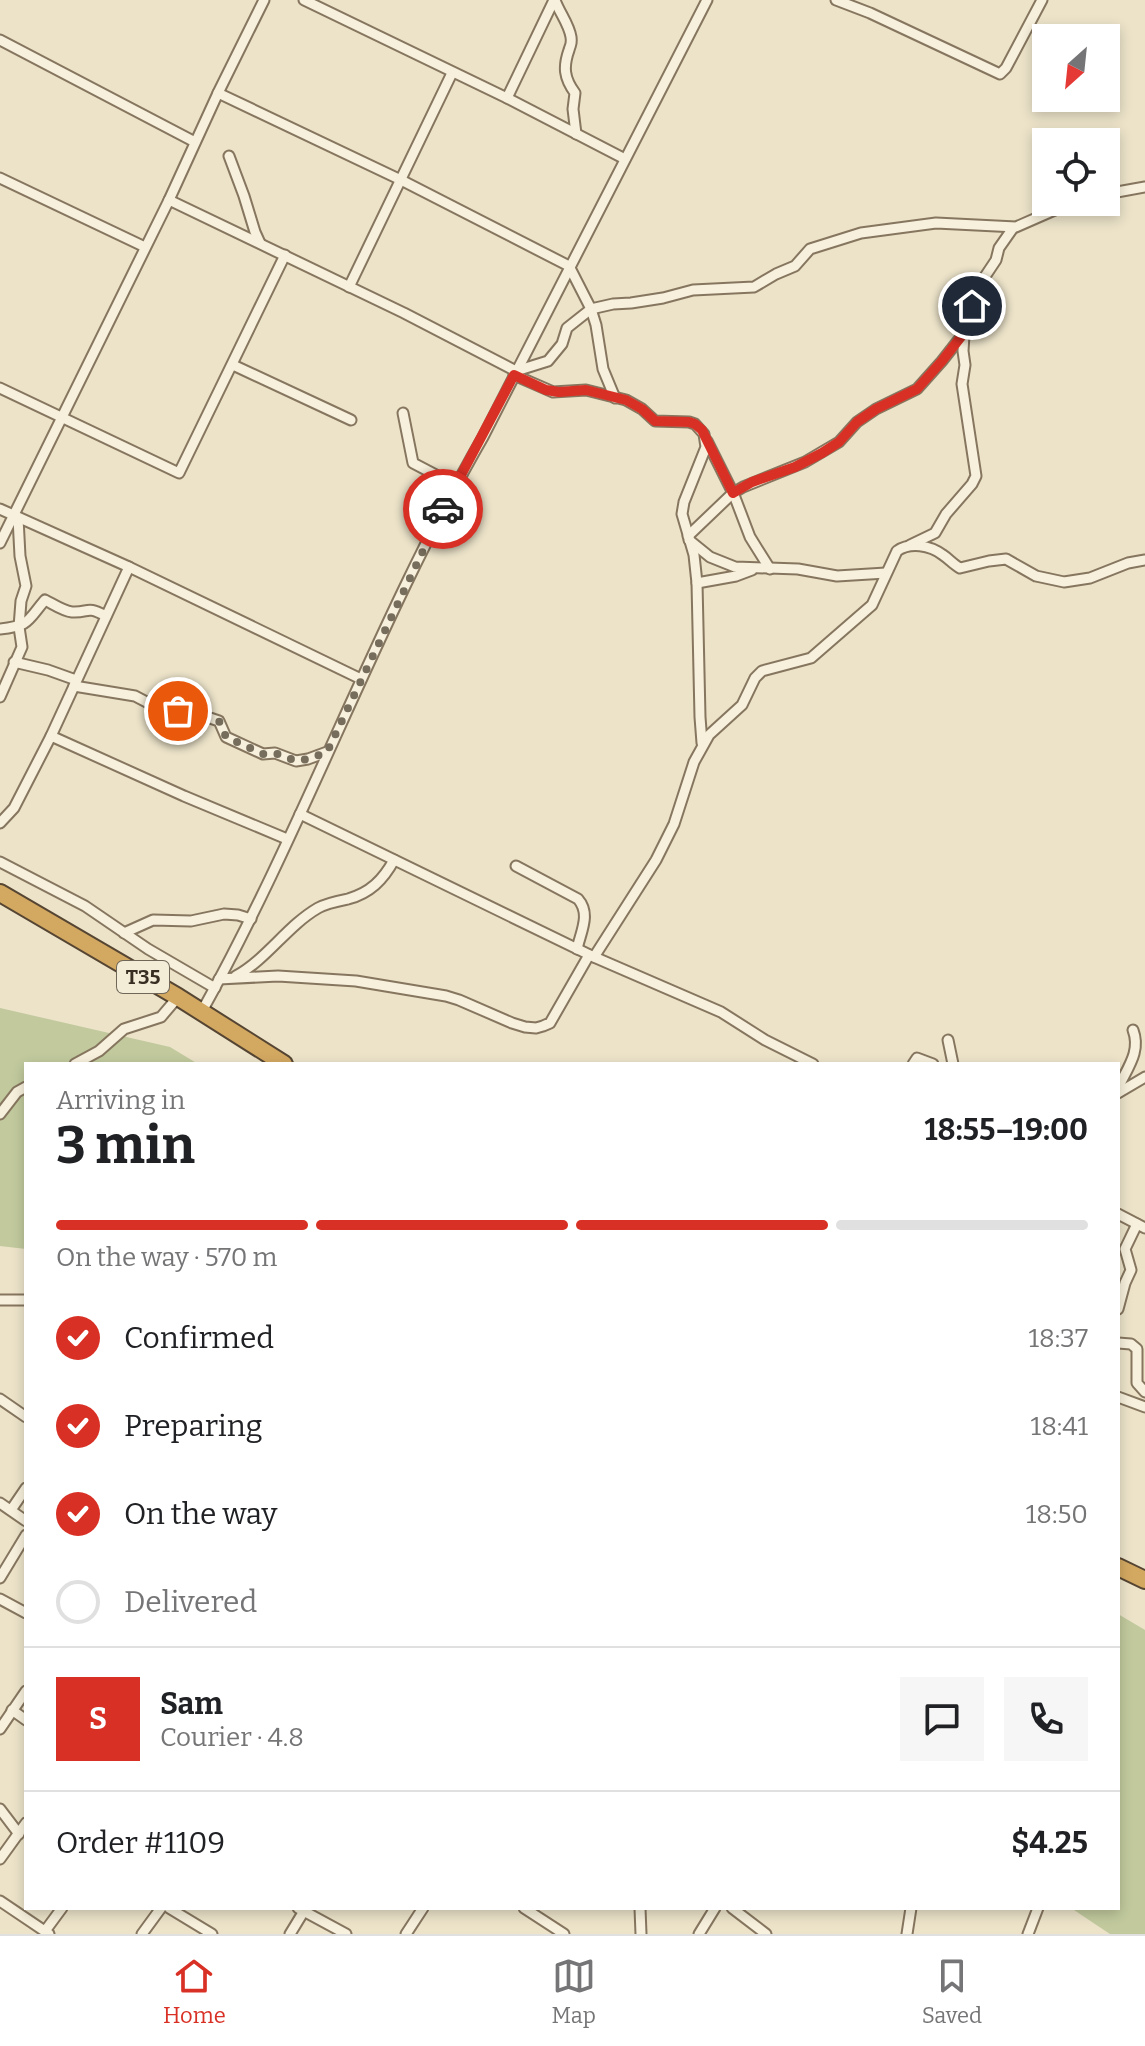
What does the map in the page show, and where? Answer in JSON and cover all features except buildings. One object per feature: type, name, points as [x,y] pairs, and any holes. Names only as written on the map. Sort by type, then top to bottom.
[{"type":"highway","name":"T35","points":[[0,893],[178,997],[281,1062]]},
{"type":"highway","points":[[1120,1568],[1145,1580]]},
{"type":"street","points":[[0,543],[264,0]]},
{"type":"street","points":[[304,0],[625,159]]},
{"type":"street","points":[[507,98],[554,0]]},
{"type":"street","points":[[554,0],[572,41],[566,73],[567,82],[575,93],[576,134]]},
{"type":"street","points":[[201,1013],[251,919],[361,679],[455,485],[483,437],[707,0]]},
{"type":"street","points":[[836,0],[1000,74],[1042,0]]},
{"type":"street","points":[[0,40],[195,142]]},
{"type":"street","points":[[349,287],[452,73]]},
{"type":"street","points":[[218,93],[401,180],[569,266],[591,309],[603,369],[615,398]]},
{"type":"street","points":[[229,156],[261,244]]},
{"type":"street","points":[[0,178],[145,247]]},
{"type":"street","points":[[1120,191],[1145,187]]},
{"type":"street","points":[[169,200],[404,313],[546,390],[586,390],[634,405],[655,421],[695,424],[702,430],[733,493],[750,537],[770,569]]},
{"type":"street","points":[[515,373],[548,361],[562,344],[567,328],[591,309],[693,290],[748,289],[795,266],[810,249],[861,233],[936,223],[1013,228],[1041,216]]},
{"type":"street","points":[[688,538],[733,493],[822,453],[876,409],[917,389],[964,333],[971,319],[978,287],[1013,228]]},
{"type":"street","points":[[0,388],[179,473],[285,255]]},
{"type":"street","points":[[233,978],[278,976],[356,981],[437,994],[512,1023],[536,1028],[550,1023],[656,860],[674,824],[702,743],[715,727],[742,705],[755,678],[762,671],[811,658],[872,605],[897,551],[935,533],[946,514],[972,484],[976,476],[962,384],[964,333]]},
{"type":"street","points":[[233,365],[351,420]]},
{"type":"street","points":[[403,413],[413,463],[455,485]]},
{"type":"street","points":[[702,743],[697,583],[694,555],[682,518],[684,502],[706,447],[706,438]]},
{"type":"street","points":[[0,509],[129,567],[361,679]]},
{"type":"street","points":[[0,697],[22,646],[19,627],[26,583],[15,517]]},
{"type":"street","points":[[688,538],[710,557],[735,567],[798,569],[837,576],[886,573]]},
{"type":"street","points":[[910,545],[930,548],[960,568],[1006,559],[1036,576],[1064,582],[1090,578],[1128,563],[1145,560]]},
{"type":"street","points":[[0,823],[14,808],[51,736],[129,567]]},
{"type":"street","points":[[697,583],[736,576],[755,568]]},
{"type":"street","points":[[0,629],[19,627],[45,600],[67,611],[91,609],[106,616]]},
{"type":"street","points":[[14,662],[48,670],[75,683],[135,696],[156,707],[219,721],[226,737],[263,754],[275,753],[296,761],[327,752]]},
{"type":"street","points":[[51,736],[287,839]]},
{"type":"street","points":[[300,814],[577,949],[721,1012],[765,1040],[809,1062]]},
{"type":"street","points":[[0,862],[85,906],[124,933],[217,984],[251,966],[301,919],[322,905],[367,892],[384,876],[394,860]]},
{"type":"street","points":[[516,866],[582,903],[585,912],[577,949]]},
{"type":"street","points":[[124,933],[153,920],[191,921],[224,914],[251,919]]},
{"type":"street","points":[[79,1062],[99,1051],[124,1029],[161,1017],[178,997]]},
{"type":"street","points":[[1120,1084],[1136,1048],[1133,1030]]},
{"type":"street","points":[[948,1040],[953,1062]]},
{"type":"street","points":[[1120,1091],[1145,1077]]},
{"type":"street","points":[[0,1114],[17,1092],[24,1088]]},
{"type":"street","points":[[1120,1215],[1141,1226],[1125,1249],[1131,1270],[1120,1302]]},
{"type":"street","points":[[0,1300],[24,1300]]},
{"type":"street","points":[[1120,1343],[1131,1344],[1137,1349],[1137,1383],[1145,1392]]},
{"type":"street","points":[[1120,1398],[1145,1407]]},
{"type":"street","points":[[0,1399],[24,1416]]},
{"type":"street","points":[[11,1510],[24,1491]]},
{"type":"street","points":[[0,1503],[24,1520]]},
{"type":"street","points":[[0,1578],[24,1538]]},
{"type":"street","points":[[0,1551],[11,1558]]},
{"type":"street","points":[[0,1599],[24,1611]]},
{"type":"street","points":[[0,1729],[6,1715],[24,1693]]},
{"type":"street","points":[[0,1809],[19,1834]]},
{"type":"street","points":[[0,1859],[24,1826]]},
{"type":"street","points":[[0,1901],[47,1933],[61,1910]]},
{"type":"street","points":[[142,1934],[160,1910]]},
{"type":"street","points":[[172,1910],[212,1934]]},
{"type":"street","points":[[290,1934],[301,1910],[346,1934]]},
{"type":"street","points":[[411,1932],[422,1910]]},
{"type":"street","points":[[527,1910],[564,1934]]},
{"type":"street","points":[[640,1910],[641,1934]]},
{"type":"street","points":[[699,1934],[714,1910]]},
{"type":"street","points":[[735,1910],[766,1934]]},
{"type":"street","points":[[907,1934],[911,1910]]},
{"type":"street","points":[[1028,1934],[1037,1910]]},
{"type":"green space","points":[[0,1008],[170,1047],[195,1062],[24,1062],[24,1249],[0,1246]]},
{"type":"green space","points":[[1120,1615],[1145,1630],[1145,1934],[1110,1934],[1074,1910],[1120,1910]]},
{"type":"way so far","points":[[178,711],[219,721],[226,737],[263,754],[275,753],[296,761],[327,752],[443,509]]},
{"type":"route","points":[[443,509],[514,375],[546,390],[559,392],[578,389],[626,400],[655,421],[695,424],[702,430],[733,493],[822,453],[876,409],[917,389],[964,333],[971,319],[972,306]]}]
